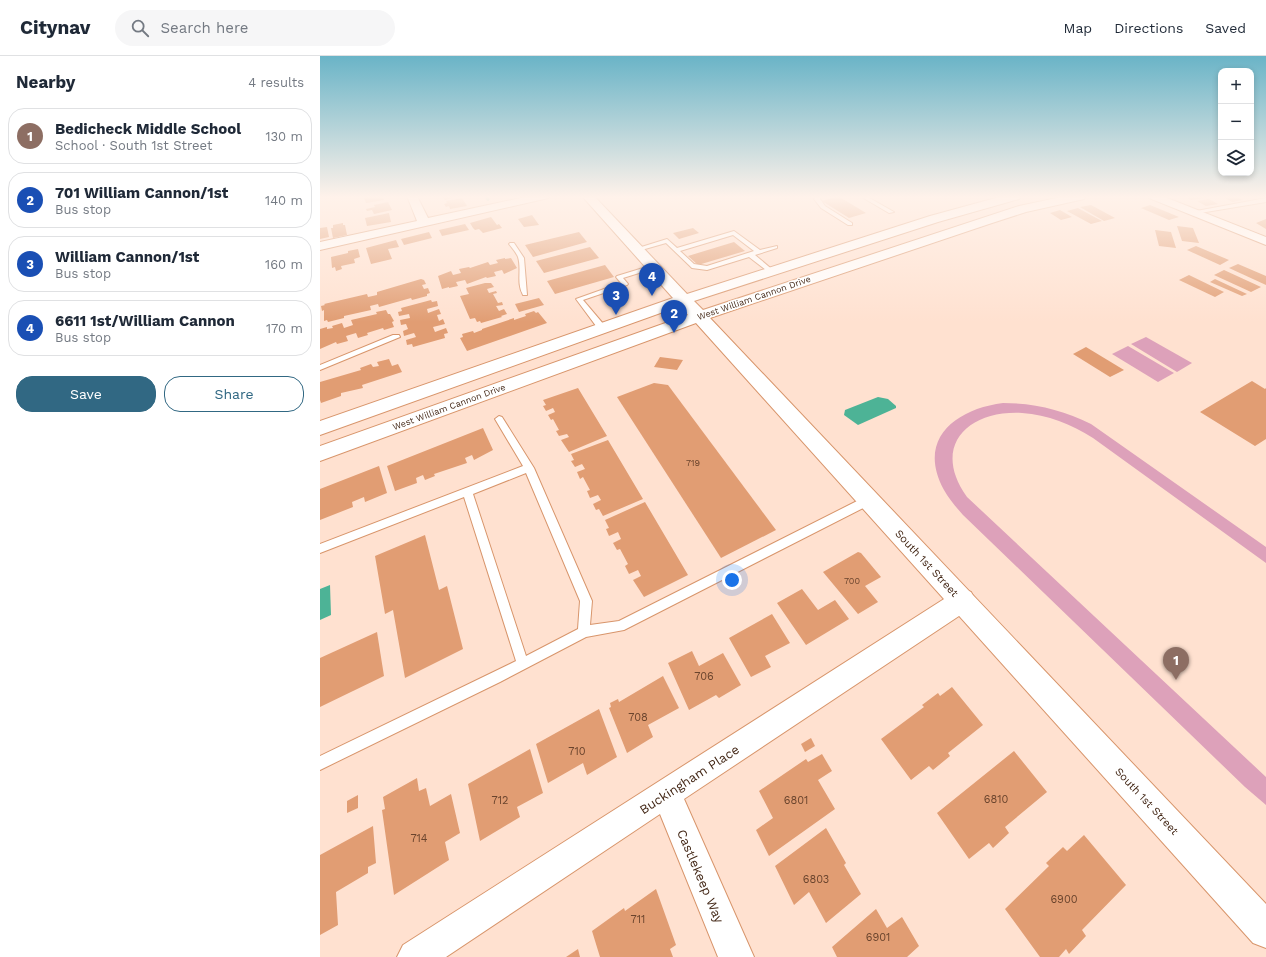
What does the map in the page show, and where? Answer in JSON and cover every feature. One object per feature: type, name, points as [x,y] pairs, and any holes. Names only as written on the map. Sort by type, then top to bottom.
[{"type":"main road","name":"South 1st Street","points":[[628,238],[1266,930]]},
{"type":"main road","name":"West William Cannon Drive","points":[[320,454],[692,308],[772,272],[877,238]]},
{"type":"main road","name":"West William Cannon Drive","points":[[320,428],[602,328],[692,308],[928,238]]},
{"type":"street","points":[[320,246],[354,238]]},
{"type":"street","name":"Buckingham Place","points":[[415,957],[963,600]]},
{"type":"street","name":"Castlekeep Way","points":[[667,794],[736,957]]},
{"type":"lane","points":[[676,250],[717,238]]},
{"type":"lane","points":[[741,238],[759,252]]},
{"type":"lane","points":[[638,249],[667,241],[692,266],[707,268],[775,247]]},
{"type":"lane","points":[[512,244],[520,252],[524,268],[522,288],[525,294]]},
{"type":"lane","points":[[751,255],[772,272]]},
{"type":"lane","points":[[602,328],[579,299],[625,284],[619,277],[653,266]]},
{"type":"lane","points":[[320,368],[396,337]]},
{"type":"lane","points":[[499,419],[529,468],[586,601],[584,632]]},
{"type":"lane","points":[[320,549],[529,468]]},
{"type":"lane","points":[[467,492],[523,664]]},
{"type":"lane","points":[[320,763],[523,664],[584,632],[620,626],[869,500]]},
{"type":"shaded area","points":[[1146,337],[1192,363],[1177,372],[1131,344]]},
{"type":"shaded area","points":[[1128,346],[1174,373],[1158,382],[1112,354]]},
{"type":"shaded area","points":[[1003,403],[1026,404],[1048,408],[1091,424],[1266,547],[1266,563],[1093,438],[1068,424],[1050,418],[1022,413],[1002,414],[985,418],[971,425],[960,435],[954,448],[953,462],[957,479],[967,497],[1266,777],[1266,805],[1245,787],[963,515],[944,490],[937,472],[935,456],[938,442],[945,430],[956,420],[970,412],[986,406]]},
{"type":"water","points":[[878,397],[888,399],[896,406],[896,408],[858,425],[844,415],[845,410]]},
{"type":"water","points":[[330,585],[331,615],[320,620],[320,589]]},
{"type":"building","points":[[405,238],[432,238],[404,245],[401,239]]},
{"type":"building","points":[[554,238],[584,238],[587,242],[533,257],[525,245]]},
{"type":"building","points":[[1157,238],[1173,238],[1176,248],[1159,246]]},
{"type":"building","points":[[1181,238],[1197,238],[1199,243],[1182,241]]},
{"type":"building","points":[[396,240],[399,247],[388,249],[392,259],[371,264],[366,248]]},
{"type":"building","points":[[734,242],[745,251],[698,265],[688,256]]},
{"type":"building","points":[[1196,246],[1229,260],[1220,265],[1187,250]]},
{"type":"building","points":[[590,247],[599,258],[544,273],[536,261]]},
{"type":"building","points":[[358,249],[360,257],[354,259],[355,263],[341,266],[342,269],[336,271],[335,267],[332,268],[331,257]]},
{"type":"building","points":[[511,258],[517,268],[504,274],[502,270],[494,272],[496,276],[486,277],[467,284],[465,280],[456,282],[458,286],[442,289],[438,276],[451,271],[453,275],[461,273],[459,269],[470,268],[488,262],[490,265],[498,263],[496,260]]},
{"type":"building","points":[[1238,264],[1266,276],[1266,285],[1229,268]]},
{"type":"building","points":[[605,265],[614,277],[555,294],[547,281]]},
{"type":"building","points":[[1224,270],[1261,287],[1251,292],[1214,275]]},
{"type":"building","points":[[1189,275],[1224,292],[1215,297],[1179,280]]},
{"type":"building","points":[[421,279],[424,280],[426,284],[422,285],[424,289],[428,288],[430,293],[427,294],[427,296],[412,300],[411,298],[379,307],[378,304],[370,306],[371,310],[344,316],[344,318],[328,322],[327,320],[324,321],[324,310],[322,311],[321,306],[325,305],[324,304],[367,294],[368,297],[377,295],[377,292]]},
{"type":"building","points":[[1215,279],[1247,294],[1242,296],[1210,282]]},
{"type":"building","points":[[491,283],[494,287],[487,289],[489,293],[496,291],[497,293],[493,294],[498,303],[502,302],[503,305],[496,306],[499,311],[504,309],[507,314],[481,323],[480,321],[477,322],[475,318],[470,319],[460,296],[469,294],[466,288]]},
{"type":"building","points":[[539,298],[544,305],[519,312],[515,304]]},
{"type":"building","points":[[431,300],[432,302],[437,301],[438,306],[427,309],[428,313],[439,309],[441,314],[437,315],[439,321],[443,319],[445,324],[433,327],[435,332],[446,328],[448,333],[444,334],[445,338],[413,347],[412,344],[407,345],[406,340],[416,337],[414,333],[404,336],[403,331],[408,329],[406,324],[401,325],[400,320],[410,318],[409,314],[399,316],[398,312],[402,311],[401,308]]},
{"type":"building","points":[[386,310],[394,321],[392,322],[394,327],[384,330],[383,328],[367,333],[368,335],[358,338],[356,333],[346,336],[348,341],[337,344],[336,342],[320,349],[320,329],[327,327],[327,329],[333,328],[332,326],[342,323],[344,328],[353,325],[351,320],[377,314],[376,312]]},
{"type":"building","points":[[534,311],[536,313],[538,312],[547,323],[467,351],[460,338],[463,337],[462,334],[473,331],[474,333],[514,318],[514,320],[526,316],[525,314]]},
{"type":"building","points":[[1086,347],[1124,370],[1110,377],[1073,354]]},
{"type":"building","points":[[660,357],[683,360],[677,370],[654,367]]},
{"type":"building","points":[[389,359],[392,366],[398,364],[402,372],[362,385],[363,388],[341,393],[341,396],[321,403],[320,382],[361,370],[360,368],[371,364],[373,367],[379,366],[377,362]]},
{"type":"building","points":[[1252,381],[1265,389],[1266,388],[1266,439],[1255,446],[1200,412]]},
{"type":"building","points":[[654,383],[668,385],[776,530],[721,558],[617,397]]},
{"type":"building","points":[[578,388],[607,436],[569,452],[561,440],[569,437],[567,434],[559,436],[556,431],[559,430],[553,419],[551,420],[548,415],[555,412],[553,408],[546,411],[543,406],[546,405],[543,400]]},
{"type":"building","points":[[483,428],[493,450],[474,460],[472,455],[465,458],[467,463],[434,474],[435,476],[425,480],[423,475],[416,478],[417,483],[395,491],[387,466]]},
{"type":"building","points":[[608,440],[643,499],[603,516],[599,509],[596,510],[593,504],[601,500],[598,495],[590,498],[587,491],[590,490],[583,477],[580,479],[577,472],[585,469],[582,464],[575,467],[571,461],[574,460],[571,454]]},
{"type":"building","points":[[379,466],[387,493],[365,502],[364,497],[352,502],[353,507],[320,520],[320,489]]},
{"type":"building","points":[[645,502],[688,575],[644,597],[633,580],[641,576],[638,570],[629,574],[625,566],[628,564],[620,549],[617,550],[613,543],[621,539],[618,532],[609,536],[606,529],[609,528],[605,520]]},
{"type":"building","points":[[425,535],[439,590],[447,586],[463,649],[405,678],[393,610],[385,614],[375,556]]},
{"type":"building","points":[[858,552],[861,553],[881,577],[865,586],[878,602],[858,614],[823,572]]},
{"type":"building","points":[[802,589],[818,610],[835,600],[849,619],[806,645],[777,603]]},
{"type":"building","points":[[772,614],[790,643],[765,656],[771,667],[751,677],[729,638]]},
{"type":"building","points":[[377,632],[384,676],[320,707],[320,658]]},
{"type":"building","points":[[692,651],[699,666],[723,653],[741,685],[719,698],[716,695],[689,710],[668,663]]},
{"type":"building","points":[[663,676],[679,708],[648,725],[653,737],[627,753],[609,708],[611,707],[610,703],[618,699],[619,702]]},
{"type":"building","points":[[952,687],[983,725],[948,753],[950,756],[933,770],[929,766],[911,780],[881,739],[924,707],[922,705],[938,693],[940,696]]},
{"type":"building","points":[[599,709],[617,757],[587,775],[583,763],[548,783],[536,744]]},
{"type":"building","points":[[811,738],[815,746],[805,752],[801,744]]},
{"type":"building","points":[[530,749],[543,793],[517,807],[520,817],[480,841],[468,784]]},
{"type":"building","points":[[1014,751],[1047,792],[1005,827],[1009,833],[993,848],[989,843],[969,859],[937,813]]},
{"type":"building","points":[[822,754],[832,771],[818,780],[835,809],[769,856],[756,830],[773,818],[759,791],[806,759],[808,762]]},
{"type":"building","points":[[417,778],[419,791],[426,788],[430,806],[451,794],[460,833],[445,842],[449,860],[394,895],[382,810],[385,809],[383,797]]},
{"type":"building","points":[[358,795],[358,808],[347,813],[347,801]]},
{"type":"building","points":[[373,826],[376,863],[368,867],[368,873],[336,892],[338,925],[320,935],[320,855]]},
{"type":"building","points":[[826,828],[846,863],[844,865],[861,894],[826,923],[809,892],[794,905],[775,866]]},
{"type":"building","points":[[1084,835],[1126,885],[1082,930],[1086,936],[1069,954],[1066,949],[1059,957],[1040,957],[1005,909],[1049,866],[1046,863],[1063,847],[1067,851]]},
{"type":"building","points":[[656,889],[676,945],[670,949],[673,957],[600,957],[592,931],[624,908],[625,911]]},
{"type":"building","points":[[876,909],[887,928],[902,917],[919,946],[907,957],[837,957],[832,947]]},
{"type":"building","points":[[578,949],[580,957],[566,957]]},
{"type":"place","name":"6611 1st/William Cannon","points":[[652,296]]},
{"type":"place","name":"William Cannon/1st","points":[[616,315]]},
{"type":"place","name":"701 William Cannon/1st","points":[[674,333]]},
{"type":"place","name":"Bedicheck Middle School","points":[[1176,680]]}]
